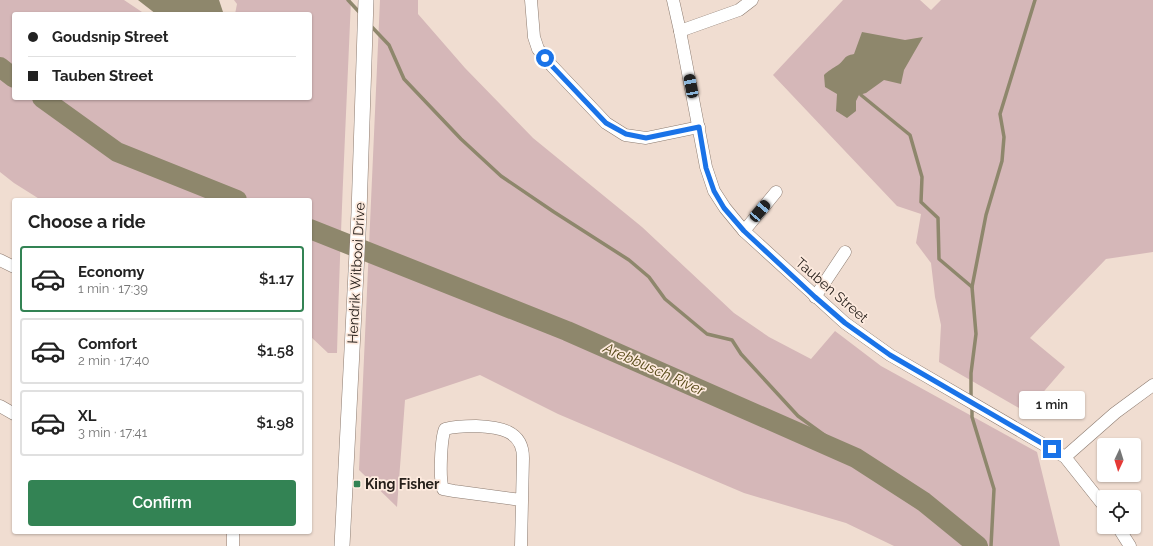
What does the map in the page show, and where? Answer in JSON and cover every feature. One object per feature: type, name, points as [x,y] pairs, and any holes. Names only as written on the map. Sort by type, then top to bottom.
[{"type":"main road","name":"Hendrik Witbooi Drive","points":[[342,546],[359,213],[366,7]]},
{"type":"street","points":[[531,0],[534,31],[538,49],[606,123],[626,134],[646,138],[699,127]]},
{"type":"street","name":"Tauben Street","points":[[673,0],[706,168],[714,191],[724,208],[744,231],[845,323],[890,355],[1065,457],[1097,497]]},
{"type":"street","points":[[680,31],[740,10],[752,0]]},
{"type":"street","points":[[744,231],[776,192]]},
{"type":"street","points":[[815,297],[845,252]]},
{"type":"street","points":[[0,260],[12,266]]},
{"type":"street","points":[[1065,457],[1115,413],[1153,385]]},
{"type":"street","points":[[0,406],[12,413]]},
{"type":"street","points":[[521,500],[443,489],[441,481],[442,435],[445,429],[455,426],[488,426],[513,434],[519,441],[523,450],[521,546]]},
{"type":"street","points":[[232,546],[233,534]]},
{"type":"street","points":[[1122,534],[1130,546]]},
{"type":"shaded area","points":[[0,0],[124,0],[142,12],[12,12],[12,100],[312,100],[312,12],[235,12],[237,4],[234,0],[351,0],[341,221],[337,353],[328,353],[312,338],[312,198],[38,198],[0,172]]},
{"type":"shaded area","points":[[138,0],[219,0],[223,12],[153,12]]},
{"type":"shaded area","points":[[380,0],[418,0],[418,14],[465,68],[533,138],[642,227],[734,313],[769,337],[811,359],[835,331],[881,366],[1037,452],[1060,546],[894,546],[846,523],[744,493],[558,414],[480,375],[405,400],[397,507],[359,470]]},
{"type":"shaded area","points":[[843,0],[920,0],[931,10],[941,0],[1153,0],[1153,252],[1106,259],[1030,338],[1065,367],[1026,412],[939,362],[941,325],[935,297],[931,263],[916,243],[921,214],[897,206],[773,75]]},
{"type":"shaded area","points":[[862,32],[905,40],[923,37],[904,70],[901,84],[884,80],[866,93],[859,95],[856,101],[856,111],[847,118],[836,111],[837,94],[825,87],[824,75],[846,57],[854,54]]},
{"type":"waterway","points":[[348,0],[361,14]]},
{"type":"waterway","points":[[971,399],[971,373],[976,334],[972,287],[986,215],[1002,161],[1004,137],[1000,114],[1035,0]]},
{"type":"waterway","points":[[370,25],[389,45],[404,79],[461,139],[501,176],[629,260],[649,277],[665,299],[707,334],[732,340],[741,354],[798,416],[856,458]]},
{"type":"waterway","name":"Arebbusch River","points":[[0,67],[12,76]]},
{"type":"waterway","points":[[861,95],[910,135],[922,177],[921,202],[938,218],[939,259],[972,287]]},
{"type":"waterway","name":"Arebbusch River","points":[[45,100],[117,152],[232,198]]},
{"type":"waterway","name":"Arebbusch River","points":[[312,230],[567,331],[856,458],[924,502],[978,546]]},
{"type":"waterway","points":[[972,405],[972,417],[994,489],[991,546]]},
{"type":"place","name":"King Fisher","points":[[357,484]]},
{"type":"route","points":[[545,58],[606,123],[626,134],[646,138],[699,127],[706,168],[714,191],[724,208],[744,231],[815,297],[845,323],[890,355],[1052,449]]}]
